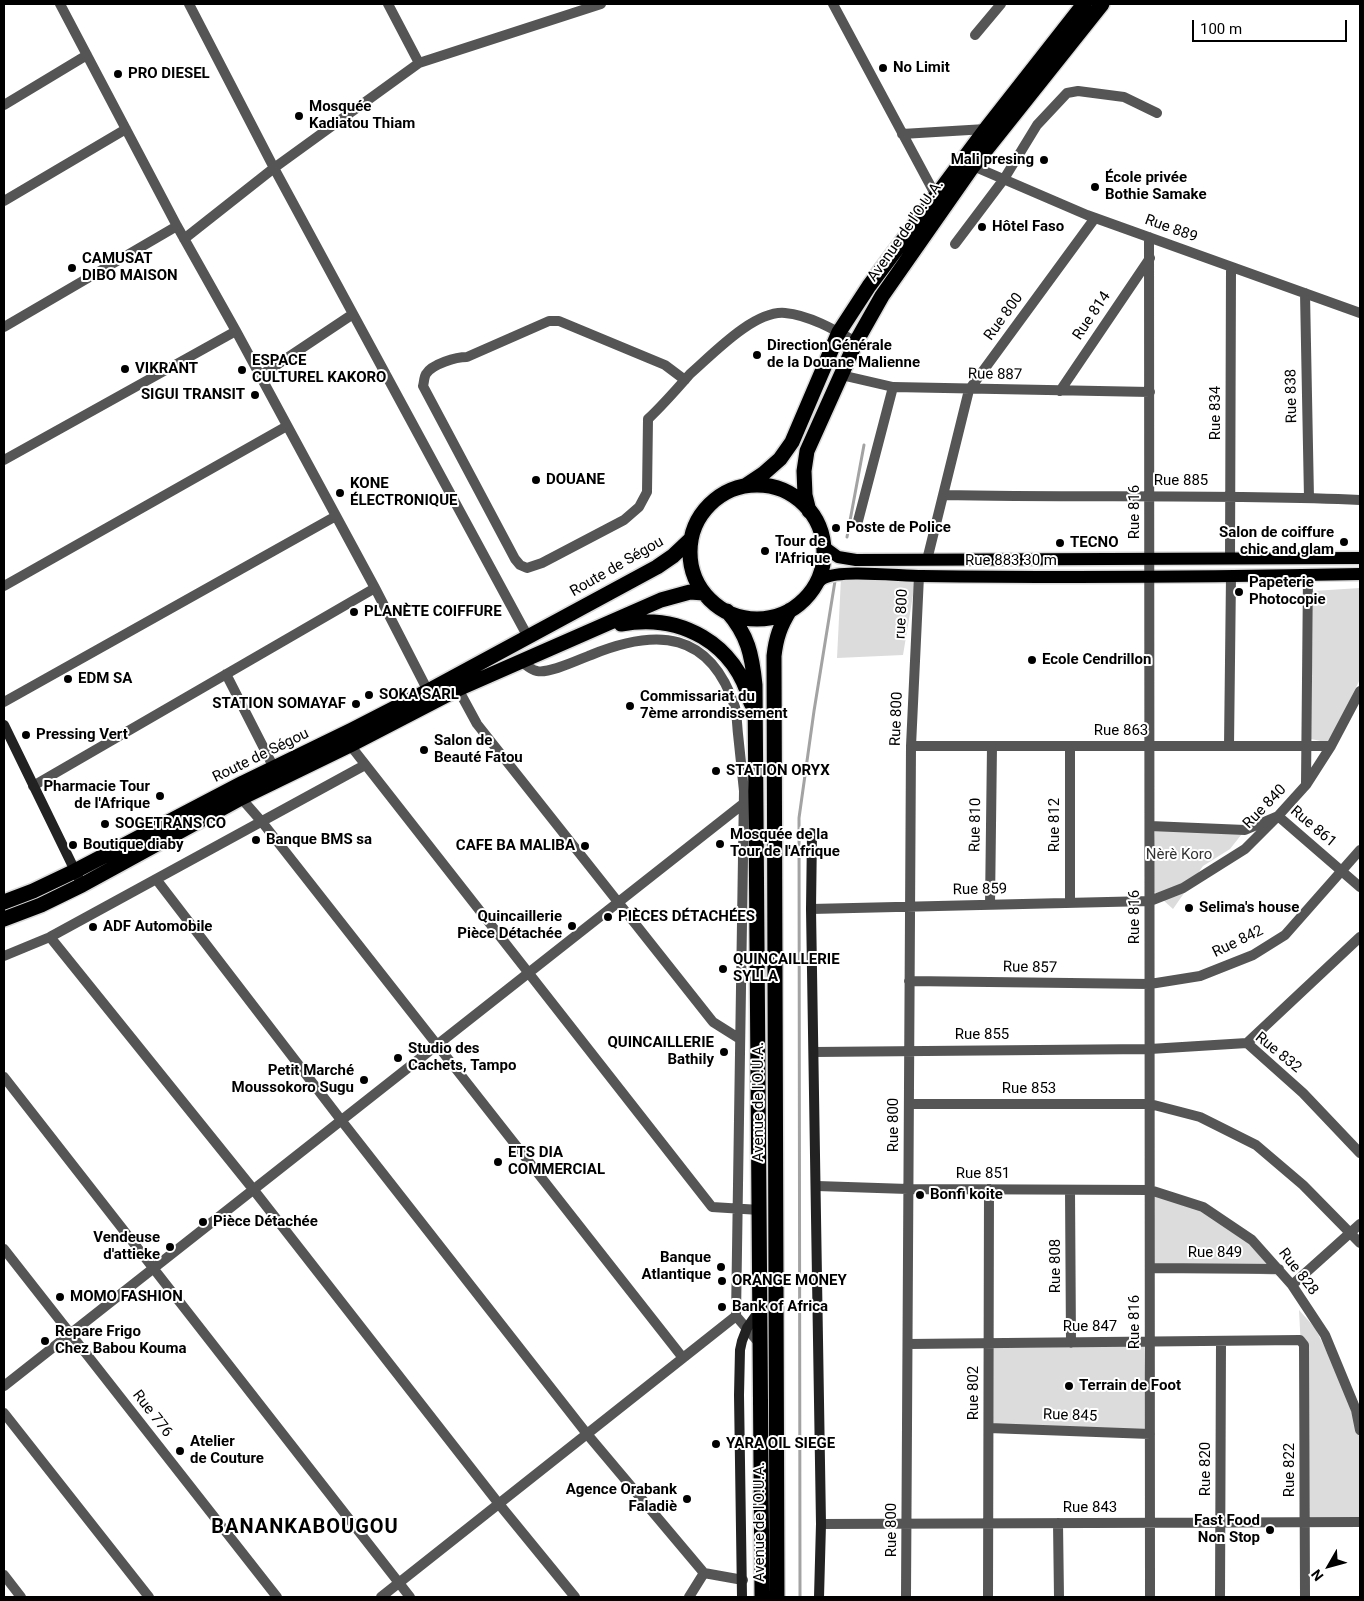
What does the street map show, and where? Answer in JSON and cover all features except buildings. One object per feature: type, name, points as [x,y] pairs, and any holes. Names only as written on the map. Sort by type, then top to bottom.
[{"type":"highway","name":"Avenue de l'O.U.A.","points":[[745,486],[780,459],[792,442],[839,332],[869,286],[986,129],[1084,4]]},
{"type":"highway","name":"Avenue de l'O.U.A.","points":[[809,510],[805,494],[804,471],[807,451],[856,342],[882,296],[973,166],[1102,4]]},
{"type":"highway","points":[[763,485],[781,489],[796,498],[809,510],[819,527],[823,546],[822,566],[815,585],[804,599],[790,610],[765,618],[752,618],[727,612],[704,593],[695,577],[690,558],[691,539],[696,524],[704,510],[716,498],[730,490],[745,486],[763,485]]},
{"type":"highway","name":"Route de Ségou","points":[[4,902],[33,891],[75,871],[428,691],[657,567],[673,556],[691,539]]},
{"type":"highway","name":"Route de Ségou","points":[[4,919],[41,905],[82,885],[241,798],[350,745],[458,689],[661,600],[690,592],[704,593]]},
{"type":"highway","name":"Avenue de l'O.U.A.","points":[[777,1597],[774,656],[776,638],[780,626],[790,610]]},
{"type":"highway","name":"Avenue de l'O.U.A.","points":[[727,612],[735,620],[748,643],[753,660],[757,728],[756,816],[762,1597]]},
{"type":"highway","points":[[588,632],[645,620],[682,626],[703,637],[719,649],[736,668],[746,686],[757,728]]},
{"type":"main road","points":[[823,546],[838,556],[856,560],[1360,558]]},
{"type":"main road","name":"Rue 883 30 m","points":[[815,585],[825,577],[843,574],[1124,578],[1360,574]]},
{"type":"street","points":[[189,4],[274,168],[528,638]]},
{"type":"street","points":[[388,4],[420,63]]},
{"type":"street","points":[[184,239],[274,168],[420,63],[571,8],[601,4]]},
{"type":"street","points":[[833,4],[936,196]]},
{"type":"street","points":[[975,34],[1001,4]]},
{"type":"street","points":[[62,5],[177,226],[375,588],[428,691]]},
{"type":"street","points":[[4,105],[87,55]]},
{"type":"street","points":[[955,244],[1004,179],[1037,125],[1067,93],[1078,92],[1124,97],[1157,113]]},
{"type":"street","points":[[4,201],[126,129]]},
{"type":"street","points":[[902,134],[986,129]]},
{"type":"street","name":"Rue 889","points":[[973,166],[1095,218],[1360,313]]},
{"type":"street","name":"Rue 800","points":[[927,560],[969,390],[1095,218]]},
{"type":"street","points":[[4,327],[177,226]]},
{"type":"street","name":"Rue 816","points":[[1149,237],[1150,1597]]},
{"type":"street","name":"Rue 814","points":[[1060,391],[1150,258]]},
{"type":"street","name":"Rue 834","points":[[1230,559],[1231,267]]},
{"type":"street","name":"Rue 838","points":[[1305,293],[1309,498]]},
{"type":"street","points":[[685,380],[665,365],[559,321],[549,321],[467,357],[458,357],[434,367],[426,374],[423,386],[515,559],[520,565],[527,568],[542,564],[624,520],[638,507],[647,492],[648,419],[685,380],[748,325],[764,316],[784,313],[804,317],[839,332],[856,342]]},
{"type":"street","points":[[260,376],[353,314]]},
{"type":"street","points":[[4,460],[236,331]]},
{"type":"street","name":"Rue 887","points":[[841,375],[893,387],[969,390],[1150,392]]},
{"type":"street","points":[[858,521],[893,387]]},
{"type":"street","points":[[4,586],[287,426]]},
{"type":"street","name":"Rue 885","points":[[943,495],[1058,498],[1230,496],[1360,500]]},
{"type":"street","points":[[4,702],[336,516]]},
{"type":"street","points":[[1124,560],[1124,578]]},
{"type":"street","points":[[1306,785],[1308,575]]},
{"type":"street","name":"rue 800","points":[[915,652],[919,576]]},
{"type":"street","points":[[1229,746],[1231,576]]},
{"type":"street","points":[[33,786],[375,588]]},
{"type":"street","name":"Avenue de l'O.U.A.","points":[[521,661],[538,672],[572,664],[592,654],[627,643],[646,639],[662,639],[685,645],[700,652],[723,679],[735,709],[744,791],[736,1316]]},
{"type":"street","name":"Rue 800","points":[[906,1597],[911,746],[915,652]]},
{"type":"street","points":[[226,674],[274,768]]},
{"type":"street","points":[[458,689],[477,724],[713,1022],[740,1039]]},
{"type":"street","name":"Rue 840","points":[[1150,901],[1183,888],[1245,849],[1278,816],[1306,785],[1332,746],[1360,691]]},
{"type":"street","points":[[4,725],[82,885]]},
{"type":"street","points":[[350,745],[712,1207],[760,1210]]},
{"type":"street","name":"Rue 863","points":[[911,746],[1332,746]]},
{"type":"street","name":"Rue 810","points":[[990,905],[992,746]]},
{"type":"street","name":"Rue 812","points":[[1070,746],[1070,903]]},
{"type":"street","points":[[4,956],[50,937],[365,765]]},
{"type":"street","points":[[744,791],[756,816]]},
{"type":"street","points":[[241,798],[262,822],[683,1358]]},
{"type":"street","points":[[4,1386],[743,804]]},
{"type":"street","name":"Rue 861","points":[[1150,826],[1245,830],[1278,816],[1360,887]]},
{"type":"street","points":[[812,832],[811,909],[821,1524],[819,1597]]},
{"type":"street","name":"Rue 842","points":[[1150,984],[1200,976],[1253,955],[1285,935],[1360,850]]},
{"type":"street","points":[[156,880],[587,1434],[704,1573],[743,1580]]},
{"type":"street","name":"Rue 859","points":[[811,909],[1150,901]]},
{"type":"street","points":[[50,937],[253,1189],[499,1504],[575,1597]]},
{"type":"street","points":[[1247,1043],[1360,937]]},
{"type":"street","name":"Rue 857","points":[[910,982],[1150,984]]},
{"type":"street","name":"Rue 832","points":[[1150,1049],[1247,1043],[1303,1093],[1360,1153]]},
{"type":"street","name":"Rue 855","points":[[814,1052],[1150,1049]]},
{"type":"street","points":[[4,1077],[410,1597]]},
{"type":"street","name":"Rue 853","points":[[909,1104],[1150,1104],[1200,1117],[1256,1145],[1303,1185],[1360,1243]]},
{"type":"street","name":"Rue 851","points":[[817,1186],[908,1189],[1150,1190]]},
{"type":"street","name":"Rue 802","points":[[988,1597],[989,1189]]},
{"type":"street","name":"Rue 808","points":[[1070,1190],[1071,1343]]},
{"type":"street","name":"Rue 828","points":[[1150,1190],[1203,1206],[1252,1240],[1279,1268],[1325,1335],[1356,1410],[1360,1430]]},
{"type":"street","points":[[1292,1285],[1360,1224]]},
{"type":"street","name":"Rue 776","points":[[4,1249],[277,1597]]},
{"type":"street","name":"Rue 849","points":[[1150,1268],[1279,1268]]},
{"type":"street","name":"Avenue de l'O.U.A.","points":[[742,1597],[738,1395],[740,1350],[747,1328],[760,1310]]},
{"type":"street","points":[[381,1597],[736,1316],[760,1344]]},
{"type":"street","name":"Rue 847","points":[[908,1344],[1300,1340],[1303,1342]]},
{"type":"street","name":"Rue 820","points":[[1220,1597],[1221,1341]]},
{"type":"street","name":"Rue 822","points":[[1303,1342],[1305,1597]]},
{"type":"street","points":[[4,1413],[149,1597]]},
{"type":"street","name":"Rue 845","points":[[988,1428],[1150,1434]]},
{"type":"street","name":"Rue 843","points":[[821,1524],[1360,1522]]},
{"type":"street","points":[[1058,1523],[1059,1597]]},
{"type":"street","points":[[689,1597],[704,1573]]},
{"type":"street","points":[[4,1575],[21,1597]]},
{"type":"green space","points":[[841,578],[915,583],[903,655],[837,658]]},
{"type":"green space","points":[[1360,588],[1360,679],[1330,743],[1311,739],[1313,591]]},
{"type":"green space","name":"Nèrè Koro","points":[[1155,827],[1245,830],[1230,849],[1203,866],[1173,909],[1151,889]]},
{"type":"green space","points":[[1149,1193],[1202,1209],[1253,1246],[1284,1276],[1149,1265]]},
{"type":"green space","points":[[1299,1310],[1315,1328],[1342,1382],[1360,1439],[1360,1521],[1299,1519],[1301,1349]]},
{"type":"green space","name":"Terrain de Foot","points":[[1144,1346],[1147,1430],[993,1425],[993,1348]]},
{"type":"waterway","points":[[847,537],[864,445]]},
{"type":"waterway","points":[[800,1597],[799,818],[835,581]]},
{"type":"place","name":"No Limit","points":[[883,68]]},
{"type":"place","name":"PRO DIESEL","points":[[118,74]]},
{"type":"place","name":"Mosquée Kadiatou Thiam","points":[[299,116]]},
{"type":"place","name":"Mali presing","points":[[1044,160]]},
{"type":"place","name":"École privée Bothie Samake","points":[[1095,187]]},
{"type":"place","name":"Hôtel Faso","points":[[982,227]]},
{"type":"place","name":"CAMUSAT DIBO MAISON","points":[[72,268]]},
{"type":"place","name":"Direction Générale de la Douane Malienne","points":[[757,355]]},
{"type":"place","name":"VIKRANT","points":[[125,369]]},
{"type":"place","name":"ESPACE CULTUREL KAKORO","points":[[242,370]]},
{"type":"place","name":"SIGUI TRANSIT","points":[[255,395]]},
{"type":"place","name":"DOUANE","points":[[536,480]]},
{"type":"place","name":"KONE ÉLECTRONIQUE","points":[[340,493]]},
{"type":"place","name":"Poste de Police","points":[[836,528]]},
{"type":"place","name":"Salon de coiffure chic and glam","points":[[1344,542]]},
{"type":"place","name":"TECNO","points":[[1060,543]]},
{"type":"place","name":"Tour de l'Afrique","points":[[765,551]]},
{"type":"place","name":"Papeterie Photocopie","points":[[1239,592]]},
{"type":"place","name":"PLANÈTE COIFFURE","points":[[354,612]]},
{"type":"place","name":"Ecole Cendrillon","points":[[1032,660]]},
{"type":"place","name":"EDM SA","points":[[68,679]]},
{"type":"place","name":"SOKA SARL","points":[[369,695]]},
{"type":"place","name":"STATION SOMAYAF","points":[[356,704]]},
{"type":"place","name":"Commissariat du 7ème arrondissement","points":[[630,706]]},
{"type":"place","name":"Pressing Vert","points":[[26,735]]},
{"type":"place","name":"Salon de Beauté Fatou","points":[[424,750]]},
{"type":"place","name":"STATION ORYX","points":[[716,771]]},
{"type":"place","name":"Pharmacie Tour de l'Afrique","points":[[160,796]]},
{"type":"place","name":"SOGETRANS CO","points":[[105,824]]},
{"type":"place","name":"Banque BMS sa","points":[[256,840]]},
{"type":"place","name":"Mosquée de la Tour de l'Afrique","points":[[720,844]]},
{"type":"place","name":"Boutique diaby","points":[[73,845]]},
{"type":"place","name":"CAFE BA MALIBA","points":[[585,846]]},
{"type":"place","name":"Selima's house","points":[[1189,908]]},
{"type":"place","name":"PIÈCES DÉTACHÉES","points":[[608,917]]},
{"type":"place","name":"Quincaillerie Pièce Détachée","points":[[572,926]]},
{"type":"place","name":"ADF Automobile","points":[[93,927]]},
{"type":"place","name":"QUINCAILLERIE SYLLA","points":[[723,969]]},
{"type":"place","name":"QUINCAILLERIE Bathily","points":[[724,1052]]},
{"type":"place","name":"Studio des Cachets, Tampo","points":[[398,1058]]},
{"type":"place","name":"Petit Marché Moussokoro Sugu","points":[[364,1080]]},
{"type":"place","name":"ETS DIA COMMERCIAL","points":[[498,1162]]},
{"type":"place","name":"Bonfi koite","points":[[920,1195]]},
{"type":"place","name":"Pièce Détachée","points":[[203,1222]]},
{"type":"place","name":"Vendeuse d'attieke","points":[[170,1247]]},
{"type":"place","name":"Banque Atlantique","points":[[721,1267]]},
{"type":"place","name":"ORANGE MONEY","points":[[722,1281]]},
{"type":"place","name":"MOMO FASHION","points":[[60,1297]]},
{"type":"place","name":"Bank of Africa","points":[[722,1307]]},
{"type":"place","name":"Repare Frigo Chez Babou Kouma","points":[[45,1341]]},
{"type":"place","name":"Terrain de Foot","points":[[1069,1386]]},
{"type":"place","name":"YARA OIL SIEGE","points":[[716,1444]]},
{"type":"place","name":"Atelier de Couture","points":[[180,1451]]},
{"type":"place","name":"Agence Orabank Faladiè","points":[[687,1499]]},
{"type":"place","name":"Fast Food Non Stop","points":[[1270,1530]]},
{"type":"district","name":"BANANKABOUGOU","points":[[305,1528]]}]
